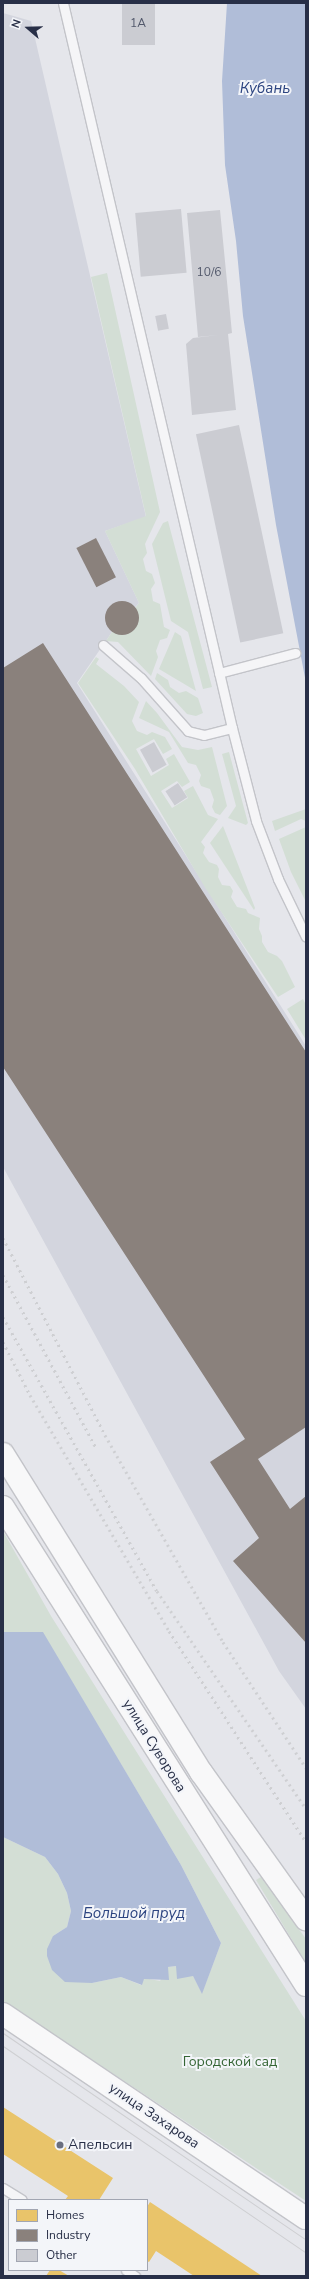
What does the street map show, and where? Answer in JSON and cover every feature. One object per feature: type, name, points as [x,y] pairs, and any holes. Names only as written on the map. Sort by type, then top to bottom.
[{"type":"main road","name":"улица Суворова","points":[[3,1454],[201,1772],[306,1919]]},
{"type":"main road","name":"улица Суворова","points":[[3,1507],[306,1985]]},
{"type":"main road","name":"улица Захарова","points":[[3,2014],[306,2218]]},
{"type":"lane","points":[[63,3],[232,728],[256,821],[278,879],[306,937]]},
{"type":"lane","points":[[103,645],[141,678],[188,731],[204,734],[232,728]]},
{"type":"lane","points":[[220,672],[295,653]]},
{"type":"lane","points":[[3,2188],[20,2199]]},
{"type":"shaded area","points":[[3,13],[31,21],[146,517],[105,531],[139,603],[112,632],[77,683],[306,1046],[306,1709],[279,1671],[3,1167]]},
{"type":"green space","points":[[107,273],[160,512],[145,544],[147,553],[143,559],[146,571],[152,574],[155,583],[151,589],[153,601],[160,604],[164,627],[170,630],[167,638],[160,640],[156,651],[158,657],[151,676],[118,642],[106,641],[112,632],[125,635],[134,630],[138,620],[135,608],[139,603],[105,531],[146,516],[91,277]]},
{"type":"green space","points":[[168,521],[212,687],[203,689],[188,632],[171,621],[152,544],[163,523]]},
{"type":"green space","points":[[175,632],[181,636],[196,691],[159,669]]},
{"type":"green space","points":[[96,657],[99,659],[96,664],[124,686],[139,702],[132,721],[137,731],[147,735],[152,732],[165,737],[172,749],[163,754],[154,739],[136,749],[151,776],[169,765],[166,759],[174,754],[190,782],[182,787],[177,781],[161,791],[172,808],[188,798],[184,791],[193,786],[208,815],[218,819],[201,842],[205,847],[203,853],[209,862],[217,865],[219,869],[218,877],[222,885],[230,886],[233,891],[231,897],[237,907],[246,909],[248,913],[260,918],[259,929],[262,936],[262,942],[268,952],[277,956],[282,961],[295,987],[278,997],[206,889],[135,769],[78,683]]},
{"type":"green space","points":[[157,673],[168,680],[170,687],[179,693],[186,691],[198,698],[203,713],[196,716],[187,714],[155,679]]},
{"type":"green space","points":[[146,701],[157,713],[182,747],[198,750],[212,747],[227,806],[220,815],[215,813],[212,807],[214,800],[210,789],[201,786],[199,781],[201,775],[196,765],[188,763],[169,732],[139,718]]},
{"type":"green space","points":[[229,752],[248,823],[246,825],[228,818],[236,806],[222,754]]},
{"type":"green space","points":[[306,809],[306,821],[301,819],[275,831],[272,821]]},
{"type":"green space","points":[[223,826],[255,908],[254,910],[210,843]]},
{"type":"green space","points":[[306,827],[306,902],[291,872],[279,839]]},
{"type":"green space","points":[[303,999],[306,1005],[306,1040],[287,1009]]},
{"type":"green space","name":"Городской сад","points":[[3,1531],[51,1616],[306,2021],[306,2201],[3,2001],[3,1837],[45,1857],[58,1874],[67,1893],[71,1911],[67,1927],[53,1936],[92,1983],[121,1977],[141,1985],[144,1978],[160,1981],[168,1967],[176,1966],[193,1976],[202,1993],[221,1943],[181,1865],[43,1633],[3,1632]]},
{"type":"green space","points":[[261,1877],[306,1939],[306,1963],[256,1880]]},
{"type":"water","name":"Кубань","points":[[227,3],[306,3],[306,683],[276,525],[243,316],[236,241],[225,165],[222,81]]},
{"type":"water","name":"Большой пруд","points":[[3,1632],[43,1632],[181,1865],[221,1943],[202,1994],[193,1976],[177,1979],[176,1966],[168,1967],[169,1980],[144,1979],[142,1985],[121,1977],[92,1983],[65,1982],[52,1970],[47,1956],[47,1949],[53,1936],[67,1927],[71,1911],[67,1893],[58,1874],[45,1857],[3,1837]]},
{"type":"building: Homes","points":[[3,2107],[113,2178],[100,2199],[66,2199],[68,2196],[3,2154]]},
{"type":"building: Homes","points":[[150,2202],[262,2276],[194,2276],[156,2251],[148,2262],[148,2205]]},
{"type":"building: Homes","points":[[49,2271],[61,2271],[69,2276],[46,2276]]},
{"type":"building: Industry","points":[[96,538],[116,577],[96,587],[76,548]]},
{"type":"building: Industry","points":[[122,601],[134,606],[139,618],[134,630],[122,635],[110,630],[105,618],[110,606]]},
{"type":"building: Industry","points":[[43,643],[306,1052],[306,1427],[258,1459],[290,1509],[306,1496],[306,1643],[233,1561],[259,1538],[210,1462],[245,1439],[3,1067],[3,668]]},
{"type":"building: Other","points":[[122,3],[155,3],[155,45],[122,45]]},
{"type":"building: Other","points":[[181,209],[187,273],[141,277],[135,213]]},
{"type":"building: Other","points":[[220,210],[232,333],[228,334],[236,410],[192,415],[186,344],[193,338],[218,335],[198,337],[187,213]]},
{"type":"building: Other","points":[[166,314],[169,329],[158,331],[155,316]]},
{"type":"building: Other","points":[[239,425],[283,633],[240,642],[196,434]]},
{"type":"building: Other","points":[[154,742],[167,765],[153,772],[140,750]]},
{"type":"building: Other","points":[[178,783],[187,797],[175,805],[165,791]]},
{"type":"tram line","points":[[3,2033],[306,2240]]},
{"type":"tram line","points":[[3,2046],[306,2253]]},
{"type":"railway","points":[[3,1238],[105,1435],[223,1642],[306,1768]]},
{"type":"railway","points":[[3,1275],[96,1448]]},
{"type":"railway","points":[[3,1317],[157,1591],[306,1809]]},
{"type":"railway","points":[[3,1342],[30,1395],[169,1631],[306,1842]]},
{"type":"place","name":"Апельсин","points":[[60,2145]]}]
